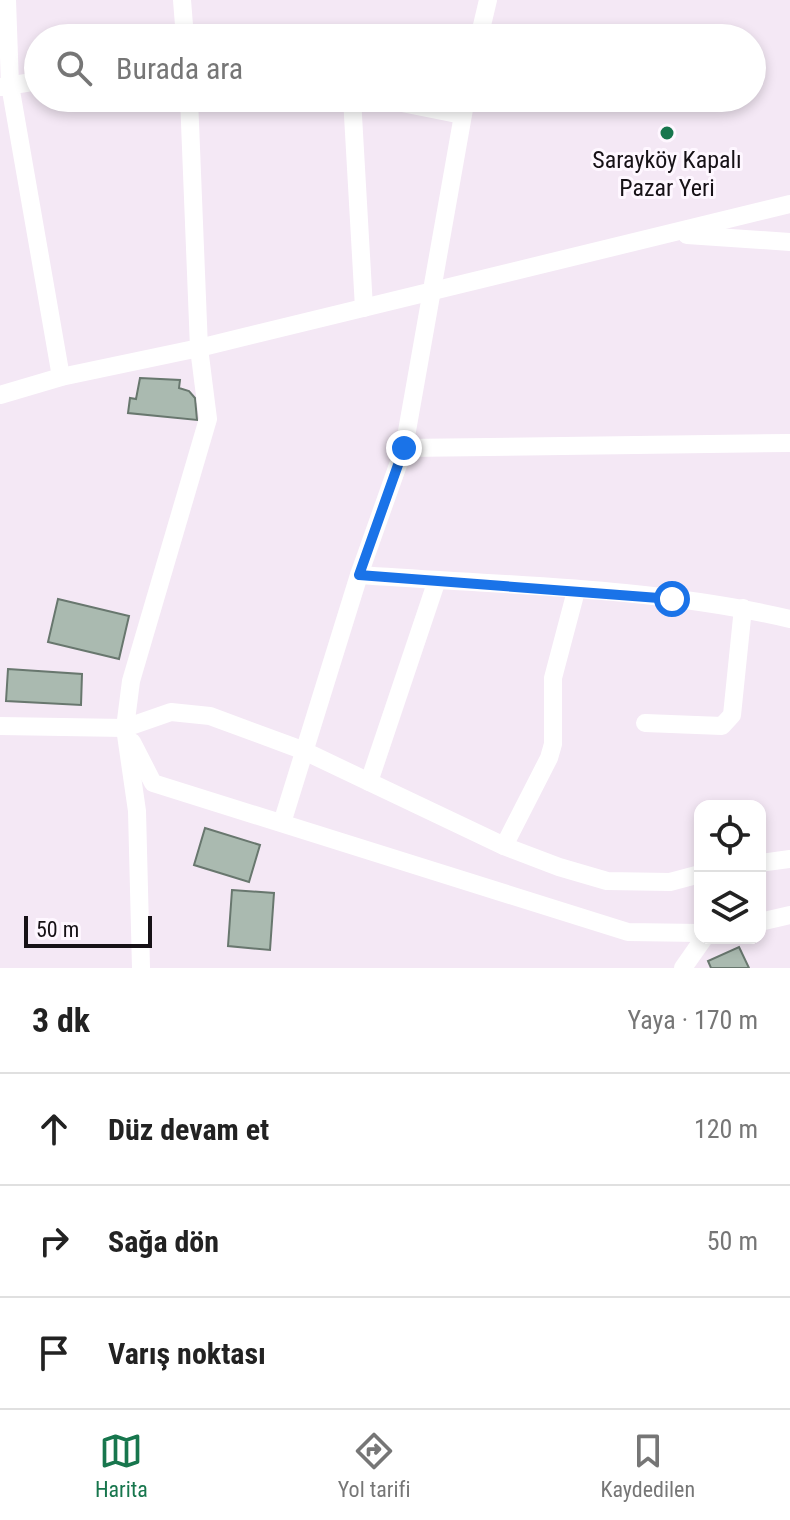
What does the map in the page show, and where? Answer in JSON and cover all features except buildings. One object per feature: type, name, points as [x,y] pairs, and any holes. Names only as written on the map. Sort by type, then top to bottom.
[{"type":"street","points":[[7,0],[5,86],[61,377]]},
{"type":"street","points":[[182,0],[184,24]]},
{"type":"street","points":[[482,24],[488,0]]},
{"type":"street","points":[[141,968],[137,811],[125,728],[131,681],[208,419],[199,348],[190,112]]},
{"type":"street","points":[[353,112],[364,308]]},
{"type":"street","points":[[282,823],[302,750],[404,448],[463,112]]},
{"type":"street","points":[[0,395],[61,377],[199,348],[790,204]]},
{"type":"street","points":[[668,234],[790,242]]},
{"type":"street","points":[[404,448],[790,443]]},
{"type":"street","points":[[359,575],[576,591],[743,608],[790,619]]},
{"type":"street","points":[[369,782],[437,580]]},
{"type":"street","points":[[504,846],[549,758],[553,744],[553,678],[576,591]]},
{"type":"street","points":[[645,723],[722,726],[731,719],[743,608]]},
{"type":"street","points":[[0,726],[125,728],[171,712],[210,716],[302,750],[504,846],[607,881],[670,882],[694,876]]},
{"type":"street","points":[[125,728],[153,783],[628,932],[694,933]]},
{"type":"street","points":[[766,862],[790,859]]},
{"type":"street","points":[[766,921],[790,915]]},
{"type":"street","points":[[683,968],[700,944]]},
{"type":"place","name":"Sarayköy Kapalı Pazar Yeri","points":[[667,133]]},
{"type":"route","points":[[404,448],[359,575],[672,599]]}]
